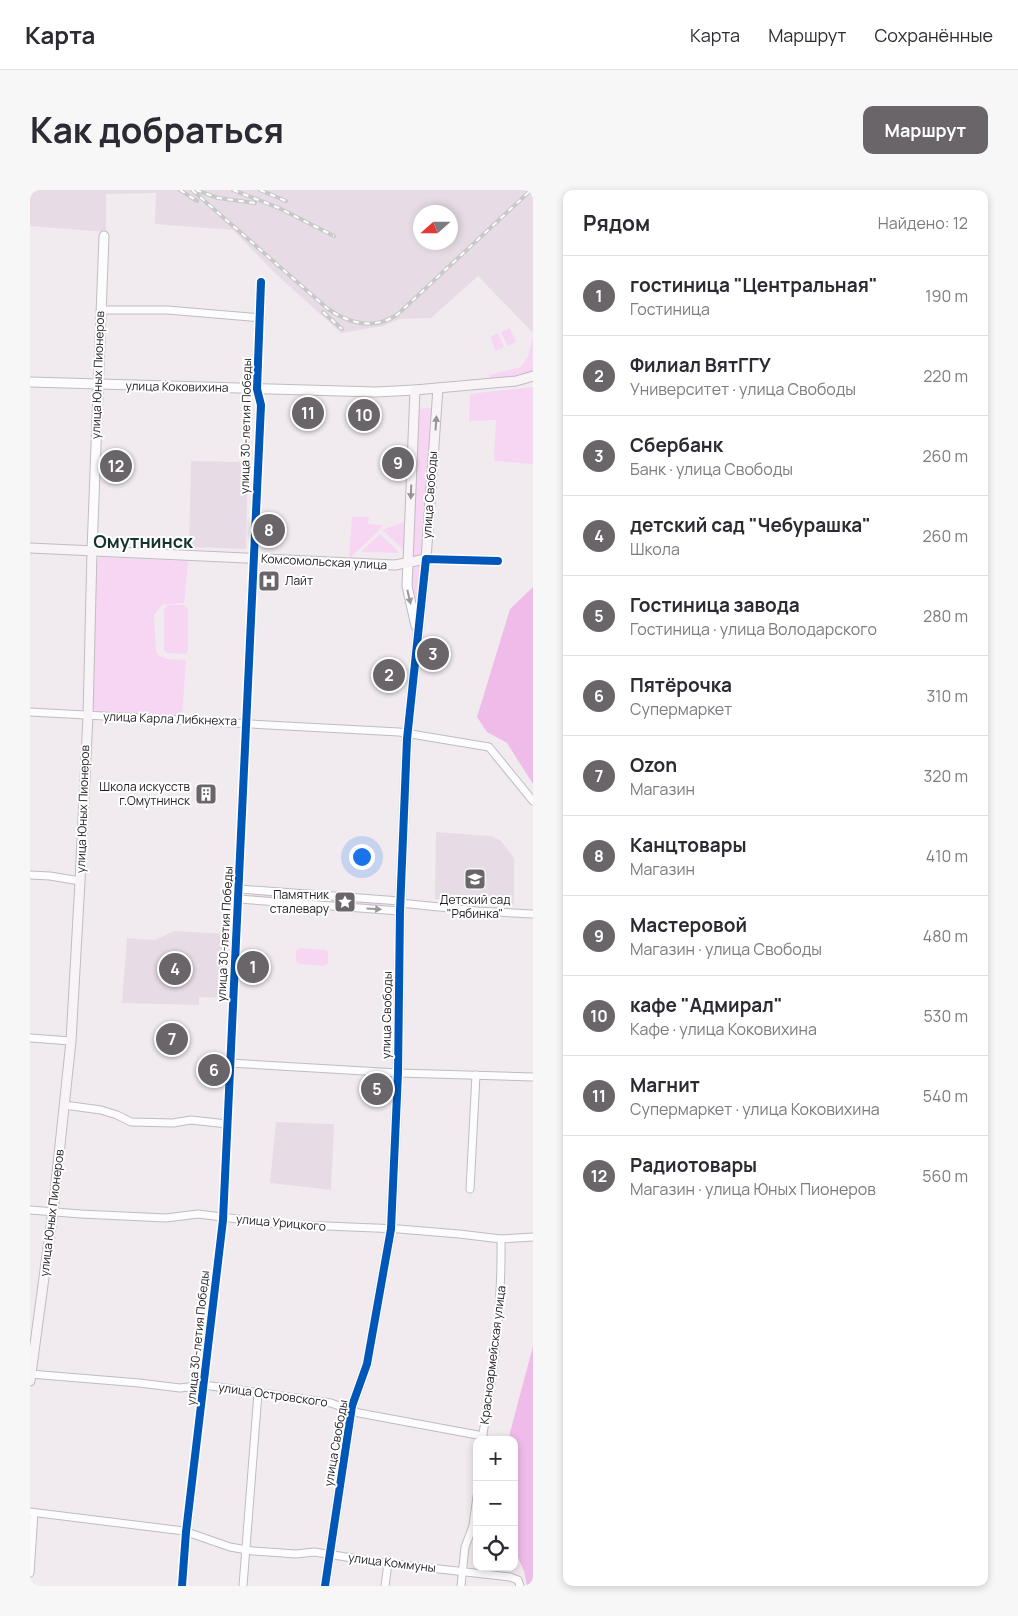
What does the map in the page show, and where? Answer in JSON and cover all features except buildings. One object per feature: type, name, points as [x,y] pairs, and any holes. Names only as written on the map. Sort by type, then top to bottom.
[{"type":"main road","name":"улица Коковихина","points":[[414,390],[516,381],[533,376]]},
{"type":"main road","name":"улица Свободы","points":[[426,559],[438,388]]},
{"type":"main road","name":"улица Свободы","points":[[408,563],[414,390]]},
{"type":"main road","name":"Комсомольская улица","points":[[30,548],[395,565],[426,559]]},
{"type":"main road","name":"улица Юных Пионеров","points":[[30,1377],[54,1211],[71,1041],[88,716],[92,552]]},
{"type":"street","name":"улица Юных Пионеров","points":[[92,552],[104,236]]},
{"type":"street","name":"улица 30-летия Победы","points":[[182,1586],[186,1532],[223,1219],[254,559],[260,405],[257,389],[261,282]]},
{"type":"street","points":[[101,310],[167,310],[261,318]]},
{"type":"street","name":"улица Коковихина","points":[[30,382],[376,392],[414,390]]},
{"type":"street","name":"Комсомольская улица","points":[[426,559],[498,561]]},
{"type":"street","name":"улица Свободы","points":[[325,1586],[352,1411],[367,1364],[391,1229],[398,1073],[400,905],[408,734],[426,559]]},
{"type":"street","name":"улица Свободы","points":[[408,563],[406,586],[418,631]]},
{"type":"street","name":"улица Карла Либкнехта","points":[[30,712],[246,723],[408,734],[489,747],[533,801]]},
{"type":"street","points":[[30,875],[80,881]]},
{"type":"street","points":[[239,889],[400,905],[533,914]]},
{"type":"street","points":[[238,899],[400,905]]},
{"type":"street","points":[[30,1038],[71,1041]]},
{"type":"street","points":[[229,1063],[398,1073],[533,1076]]},
{"type":"street","points":[[470,1189],[476,1075]]},
{"type":"street","points":[[64,1106],[101,1110],[131,1122],[173,1123],[191,1120],[227,1124]]},
{"type":"street","name":"улица Урицкого","points":[[30,1210],[166,1218],[198,1214],[223,1219],[287,1225],[391,1229],[501,1239],[532,1235]]},
{"type":"street","name":"Красноармейская улица","points":[[482,1436],[499,1316],[502,1272],[501,1239]]},
{"type":"street","name":"улица Островского","points":[[30,1377],[139,1382],[180,1388],[204,1385],[331,1403],[352,1411],[473,1436]]},
{"type":"street","points":[[243,1586],[258,1393]]},
{"type":"street","points":[[30,1573],[32,1512]]},
{"type":"street","name":"улица Коммуны","points":[[32,1512],[186,1532],[230,1547],[296,1554],[311,1552],[510,1577],[519,1583]]},
{"type":"street","points":[[461,1586],[466,1542],[473,1526]]},
{"type":"street","points":[[385,1586],[388,1563]]},
{"type":"shaded area","points":[[30,190],[533,190],[533,333],[478,276],[431,318],[400,319],[383,326],[341,333],[275,273],[233,230],[155,224],[156,193],[106,194],[106,232],[30,226]]},
{"type":"shaded area","points":[[510,328],[516,342],[508,346],[501,332]]},
{"type":"shaded area","points":[[498,333],[504,347],[496,351],[490,337]]},
{"type":"shaded area","points":[[533,337],[533,371],[522,377],[491,379],[489,375],[521,367],[528,356]]},
{"type":"shaded area","points":[[533,387],[533,464],[495,461],[496,420],[469,421],[470,395]]},
{"type":"shaded area","points":[[432,408],[422,557],[413,557],[418,412],[420,409]]},
{"type":"shaded area","points":[[191,461],[248,462],[246,549],[189,547]]},
{"type":"shaded area","points":[[352,517],[369,517],[368,524],[381,525],[381,528],[349,559]]},
{"type":"shaded area","points":[[407,521],[406,552],[382,530]]},
{"type":"shaded area","points":[[380,534],[400,553],[361,552]]},
{"type":"shaded area","points":[[100,557],[188,561],[184,603],[162,605],[154,615],[158,655],[167,659],[186,660],[182,716],[96,711],[91,708],[96,563]]},
{"type":"shaded area","points":[[417,566],[422,567],[417,608],[410,584],[411,569]]},
{"type":"shaded area","points":[[533,587],[533,784],[507,743],[487,732],[477,717],[510,609]]},
{"type":"shaded area","points":[[167,605],[184,605],[188,609],[188,650],[186,654],[167,653],[164,650],[164,610]]},
{"type":"shaded area","name":"Детский сад \"Рябинка\"","points":[[436,832],[491,836],[501,841],[514,858],[514,905],[435,899]]},
{"type":"shaded area","points":[[252,892],[384,902],[383,907],[252,897]]},
{"type":"shaded area","points":[[174,931],[228,934],[224,998],[199,997],[199,1005],[122,1003],[127,938],[155,940]]},
{"type":"shaded area","points":[[299,948],[326,950],[328,952],[328,964],[324,966],[299,964],[296,961],[296,951]]},
{"type":"shaded area","points":[[276,1122],[334,1124],[331,1190],[270,1183]]},
{"type":"shaded area","points":[[533,1346],[533,1586],[527,1586],[524,1571],[518,1557],[518,1436],[509,1436]]},
{"type":"railway","points":[[180,190],[197,201]]},
{"type":"railway","points":[[192,190],[328,309],[345,318],[363,323],[380,322],[398,314],[531,190]]},
{"type":"railway","points":[[196,190],[218,198],[255,203]]},
{"type":"railway","points":[[233,190],[279,208],[334,236]]},
{"type":"railway","points":[[260,190],[286,201]]},
{"type":"railway","points":[[323,312],[342,329]]},
{"type":"cycle path","points":[[182,1586],[186,1532],[223,1220],[261,405],[257,389],[261,282]]},
{"type":"cycle path","points":[[325,1586],[352,1406],[367,1364],[391,1229],[398,1073],[400,911],[407,739],[426,559],[498,561]]},
{"type":"place","name":"Магнит","points":[[308,413]]},
{"type":"place","name":"кафе \"Адмирал\"","points":[[364,415]]},
{"type":"place","name":"Мастеровой","points":[[398,463]]},
{"type":"place","name":"Радиотовары","points":[[116,466]]},
{"type":"place","name":"Канцтовары","points":[[269,530]]},
{"type":"place","name":"Лайт","points":[[269,581]]},
{"type":"place","name":"Сбербанк","points":[[433,654]]},
{"type":"place","name":"Филиал ВятГГУ","points":[[389,675]]},
{"type":"place","name":"Школа искусств г.Омутнинск","points":[[206,794]]},
{"type":"place","name":"Детский сад \"Рябинка\"","points":[[475,879]]},
{"type":"place","name":"Памятник сталевару","points":[[345,902]]},
{"type":"place","name":"гостиница \"Центральная\"","points":[[253,967]]},
{"type":"place","name":"детский сад \"Чебурашка\"","points":[[175,969]]},
{"type":"place","name":"Ozon","points":[[172,1039]]},
{"type":"place","name":"Пятёрочка","points":[[214,1070]]},
{"type":"place","name":"Гостиница завода","points":[[377,1089]]},
{"type":"district","name":"Омутнинск","points":[[143,542]]}]
